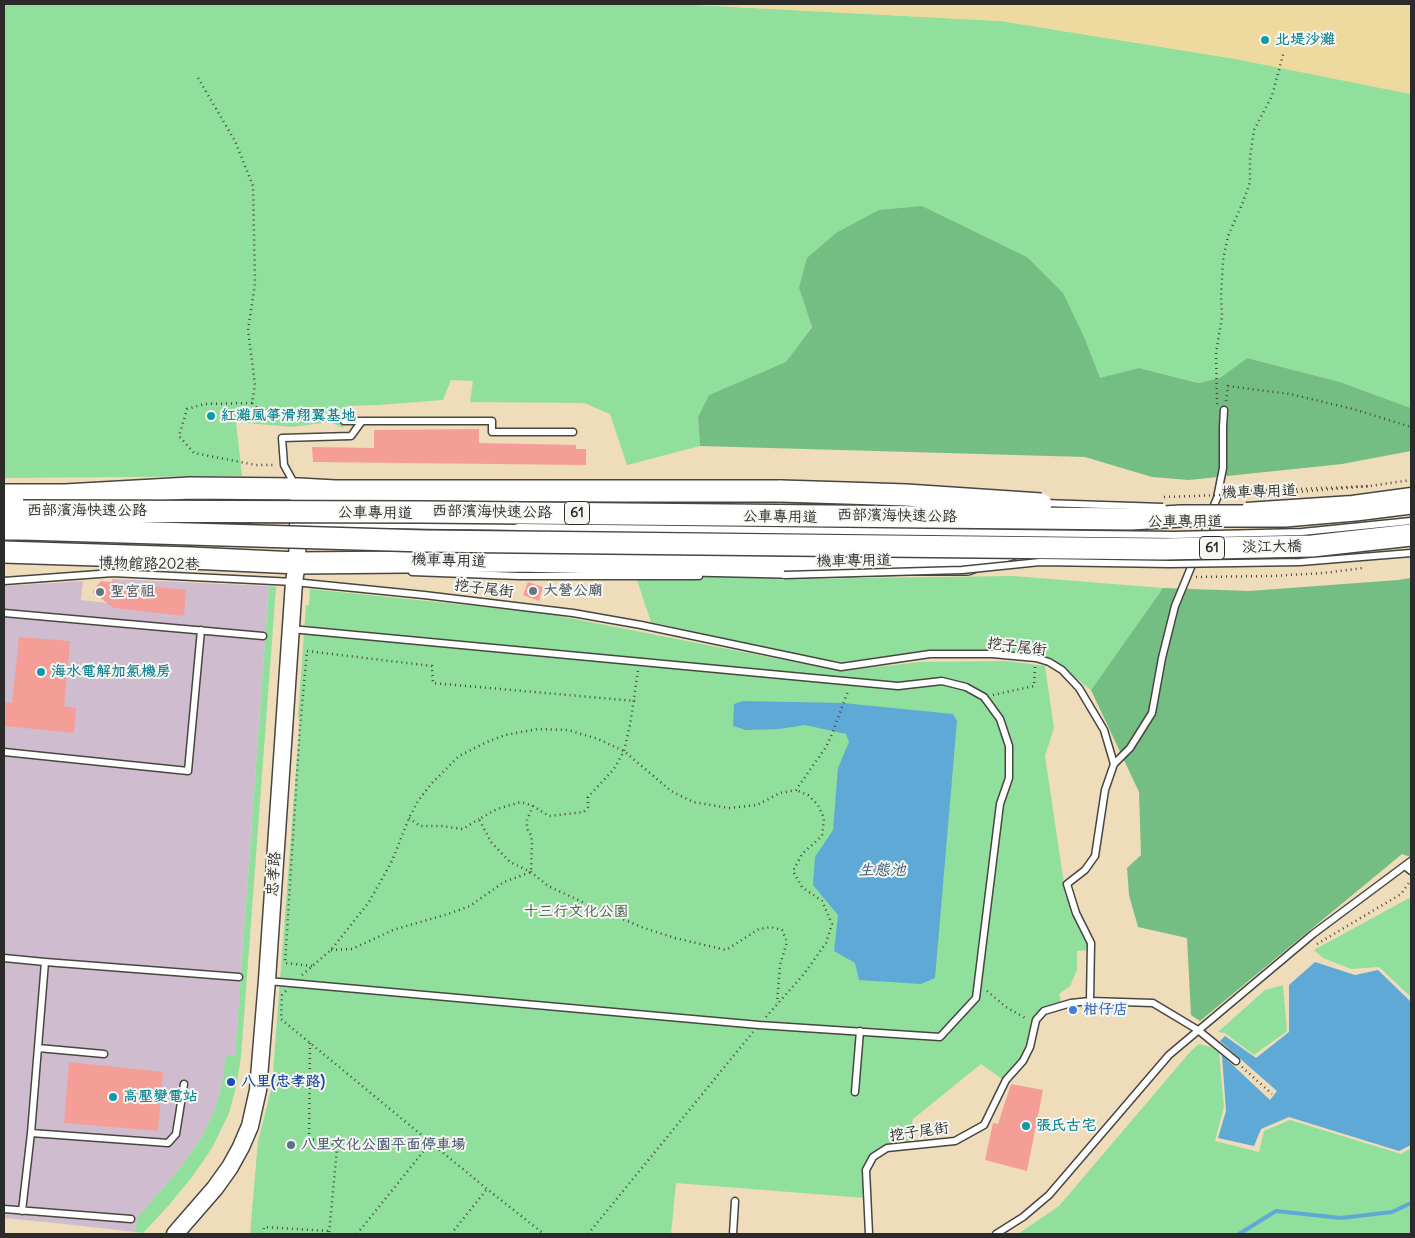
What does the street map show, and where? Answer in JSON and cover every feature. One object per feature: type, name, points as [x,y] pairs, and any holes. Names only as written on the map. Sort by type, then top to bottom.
[{"type":"highway","points":[[4,495],[65,495],[190,488],[335,491],[521,486],[854,493],[1039,504],[1096,505],[1122,512],[1131,519]]},
{"type":"highway","name":"淡江大橋","points":[[1131,519],[1182,516],[1286,516],[1411,503]]},
{"type":"highway","name":"西部濱海快速公路","points":[[4,511],[433,512],[1131,519]]},
{"type":"highway","name":"西部濱海快速公路","points":[[4,529],[424,541],[1013,548]]},
{"type":"highway","name":"淡江大橋","points":[[1013,548],[1164,549],[1312,546],[1411,535]]},
{"type":"highway","points":[[4,552],[191,558],[295,572],[406,561],[518,569],[967,564],[1013,548]]},
{"type":"street","name":"忠孝路","points":[[175,1234],[215,1188],[241,1148],[250,1126],[258,1090],[295,572],[299,489]]},
{"type":"lane","points":[[1090,1001],[1092,943],[1076,913],[1067,884],[1084,870],[1095,856],[1105,790],[1114,764],[1130,748],[1152,713],[1162,658],[1175,606],[1201,544],[1218,493],[1223,468],[1224,410]]},
{"type":"lane","points":[[344,421],[492,421],[492,432],[573,432]]},
{"type":"lane","points":[[299,489],[284,465],[282,438],[351,436],[362,421]]},
{"type":"lane","points":[[687,484],[784,485],[1039,502],[1169,507]]},
{"type":"lane","name":"機車專用道","points":[[1236,506],[1352,499],[1411,491]]},
{"type":"lane","name":"機車專用道","points":[[1207,507],[1226,506]]},
{"type":"lane","name":"公車專用道","points":[[298,524],[1175,535],[1302,532],[1411,521]]},
{"type":"lane","name":"機車專用道","points":[[774,575],[962,570],[1040,562],[1170,564],[1300,562],[1411,552]]},
{"type":"lane","points":[[295,572],[320,569],[350,570]]},
{"type":"lane","name":"機車專用道","points":[[410,572],[518,569],[705,576]]},
{"type":"lane","name":"博物館路202巷","points":[[4,581],[113,574],[295,572]]},
{"type":"lane","name":"挖子尾街","points":[[295,572],[424,595],[573,612],[841,667],[930,654],[1000,655],[1036,658],[1050,662],[1062,670],[1079,688],[1104,730],[1114,764]]},
{"type":"lane","points":[[4,613],[263,636]]},
{"type":"lane","points":[[4,752],[188,771],[201,630]]},
{"type":"lane","points":[[267,980],[759,1025],[940,1037],[976,998],[1000,804],[1009,778],[1009,746],[1000,720],[984,697],[966,687],[942,681],[898,686],[291,630]]},
{"type":"lane","points":[[996,1234],[1023,1218],[1049,1195],[1169,1055],[1313,934],[1411,862]]},
{"type":"lane","points":[[1405,866],[1411,871]]},
{"type":"lane","points":[[4,958],[239,977]]},
{"type":"lane","points":[[22,1210],[31,1133],[46,962]]},
{"type":"lane","points":[[1038,1018],[1044,1011],[1071,1003],[1090,1001],[1153,1003],[1198,1030],[1236,1061]]},
{"type":"lane","name":"挖子尾街","points":[[869,1234],[866,1170],[873,1157],[887,1148],[955,1141],[984,1125],[1006,1080],[1023,1061],[1030,1047],[1038,1018]]},
{"type":"lane","points":[[855,1092],[860,1031]]},
{"type":"lane","points":[[38,1048],[104,1054]]},
{"type":"lane","points":[[31,1133],[168,1143],[176,1134],[184,1084]]},
{"type":"lane","points":[[733,1234],[735,1202]]},
{"type":"lane","points":[[4,1209],[131,1219]]},
{"type":"path","points":[[1223,428],[1216,407],[1216,353],[1222,317],[1221,296],[1224,260],[1228,236],[1250,182],[1250,157],[1254,130],[1272,96],[1284,51]]},
{"type":"path","points":[[198,78],[235,141],[253,186],[255,284],[248,330],[255,385],[252,403]]},
{"type":"path","points":[[1224,410],[1228,386],[1290,394],[1353,409],[1411,427]]},
{"type":"path","points":[[284,465],[256,465],[194,453],[179,436],[187,409],[205,404],[252,403],[263,414],[314,412],[344,421]]},
{"type":"path","points":[[1160,498],[1283,493],[1370,486],[1411,480]]},
{"type":"path","points":[[1218,493],[1370,486]]},
{"type":"path","points":[[1187,576],[1263,576],[1324,573],[1371,566]]},
{"type":"path","points":[[312,966],[285,963],[307,651],[432,666],[433,683],[634,701]]},
{"type":"path","points":[[984,697],[1034,686],[1036,658]]},
{"type":"path","points":[[409,818],[420,826],[463,829],[497,809],[520,802],[533,806],[550,816],[584,812],[588,807],[588,797],[614,769],[624,751],[634,701],[639,662]]},
{"type":"path","points":[[796,790],[826,747],[846,698]]},
{"type":"path","points":[[544,1234],[487,1190],[281,1019],[282,996],[294,982],[331,950],[369,902],[392,861],[409,818],[418,801],[431,784],[459,756],[486,742],[505,735],[538,729],[568,730],[598,739],[624,751],[671,791],[693,802],[729,808],[757,805],[780,793],[796,790],[808,795],[818,805],[824,818],[822,836],[802,854],[793,871],[802,887],[822,901],[832,924],[826,942],[804,974],[777,1003],[588,1234]]},
{"type":"path","points":[[531,872],[532,842],[531,835],[527,829],[527,820],[533,806]]},
{"type":"path","points":[[479,819],[490,842],[510,862],[531,872],[548,886],[644,928],[675,938],[726,950],[759,929],[771,926],[782,930],[787,942],[780,965],[777,1003]]},
{"type":"path","points":[[331,950],[352,949],[393,930],[470,906],[504,882],[531,872]]},
{"type":"path","points":[[1317,944],[1401,894],[1411,880]]},
{"type":"path","points":[[978,983],[1006,1007],[1020,1016],[1028,1020],[1038,1018]]},
{"type":"path","points":[[263,1234],[264,1227],[329,1233],[337,1148],[330,1142],[309,1140],[310,1043]]},
{"type":"path","points":[[1236,1061],[1272,1094]]},
{"type":"path","points":[[357,1234],[430,1142]]},
{"type":"path","points":[[451,1234],[487,1190]]},
{"type":"shaded area","points":[[112,579],[269,586],[235,1056],[227,1055],[222,1085],[214,1112],[201,1138],[181,1167],[138,1217],[135,1232],[4,1218],[4,586],[83,581],[81,600],[109,603]]},
{"type":"green space","points":[[4,4],[677,4],[1001,21],[1236,59],[1411,94],[1411,408],[1340,382],[1247,358],[1220,378],[1198,383],[1139,368],[1100,379],[1085,339],[1027,257],[921,206],[799,288],[812,326],[787,362],[709,395],[698,417],[700,446],[627,465],[610,414],[584,403],[470,402],[473,381],[451,380],[443,400],[346,406],[343,428],[330,422],[292,427],[236,422],[242,476],[4,478]]},
{"type":"green space","points":[[922,206],[1027,257],[1063,293],[1085,339],[1100,378],[1139,368],[1198,383],[1220,378],[1247,358],[1340,382],[1411,408],[1411,451],[1342,464],[1189,480],[1152,477],[1085,457],[700,446],[698,417],[709,395],[786,362],[812,327],[799,288],[807,258],[836,233],[879,210]]},
{"type":"green space","points":[[635,574],[790,579],[1013,576],[1163,588],[1091,690],[1051,658],[1006,651],[919,652],[843,662],[797,655],[651,622]]},
{"type":"green space","points":[[1411,578],[1411,857],[1402,854],[1200,1021],[1191,1015],[1187,938],[1138,927],[1129,895],[1127,868],[1141,855],[1139,792],[1091,690],[1163,588],[1249,591]]},
{"type":"green space","points":[[269,586],[276,587],[241,1057],[236,1087],[229,1113],[212,1148],[192,1177],[143,1233],[135,1232],[138,1217],[181,1167],[201,1138],[214,1112],[222,1085],[226,1055],[235,1056]]},
{"type":"green space","name":"十三行文化公園","points":[[310,589],[544,613],[840,671],[920,662],[1007,661],[1045,666],[1054,728],[1045,756],[1064,884],[1089,950],[1077,951],[1077,970],[1070,986],[1059,994],[1061,1002],[1043,1007],[1033,1019],[1022,1058],[1002,1079],[981,1064],[913,1119],[908,1142],[886,1144],[872,1153],[863,1167],[865,1198],[676,1183],[671,1234],[250,1234],[258,1141],[272,1086],[300,718],[298,718],[306,605],[309,605]]},
{"type":"green space","points":[[1411,897],[1411,997],[1379,967],[1351,969],[1323,958],[1314,950]]},
{"type":"green space","points":[[1283,985],[1287,1031],[1254,1055],[1225,1033],[1218,1032],[1265,990]]},
{"type":"green space","points":[[1199,1044],[1211,1047],[1219,1053],[1224,1107],[1215,1141],[1259,1152],[1264,1131],[1290,1120],[1401,1154],[1411,1148],[1411,1234],[1018,1234],[1059,1206],[1190,1052]]},
{"type":"sand","name":"北堤沙灘","points":[[677,4],[1411,4],[1411,94],[1236,59],[1001,21]]},
{"type":"water","name":"生態池","points":[[743,701],[843,703],[953,714],[957,721],[935,978],[921,984],[859,980],[855,963],[834,951],[838,915],[813,885],[815,857],[833,830],[838,768],[849,742],[846,734],[805,725],[779,729],[746,730],[733,726],[734,704]]},
{"type":"water","points":[[1315,962],[1355,975],[1378,970],[1411,1002],[1411,1145],[1399,1151],[1289,1117],[1261,1129],[1254,1146],[1218,1138],[1226,1111],[1222,1055],[1270,1100],[1277,1091],[1220,1041],[1225,1036],[1256,1058],[1289,1032],[1289,985]]},
{"type":"building","points":[[479,429],[479,443],[576,445],[576,449],[586,449],[586,465],[313,462],[312,447],[374,448],[374,430]]},
{"type":"building","points":[[101,581],[186,590],[184,616],[114,608],[92,592]]},
{"type":"building","name":"大營公廟","points":[[528,582],[543,587],[539,601],[523,595]]},
{"type":"building","name":"海水電解加氯機房","points":[[19,637],[70,641],[64,706],[76,708],[74,733],[4,726],[4,702],[12,703]]},
{"type":"building","name":"高壓變電站","points":[[69,1062],[163,1072],[158,1131],[64,1123]]},
{"type":"building","name":"張氏古宅","points":[[1011,1084],[1043,1090],[1027,1171],[985,1160],[993,1123],[998,1124]]},
{"type":"waterway","points":[[1239,1234],[1276,1211],[1341,1218],[1392,1212],[1411,1203]]},
{"type":"place","name":"北堤沙灘","points":[[1265,40]]},
{"type":"place","name":"紅灘風箏滑翔翼基地","points":[[211,416]]},
{"type":"place","name":"大營公廟","points":[[533,591]]},
{"type":"place","name":"聖宮祖","points":[[100,592]]},
{"type":"place","name":"海水電解加氯機房","points":[[41,672]]},
{"type":"place","name":"柑仔店","points":[[1073,1010]]},
{"type":"place","name":"八里(忠孝路)","points":[[231,1082]]},
{"type":"place","name":"高壓變電站","points":[[113,1097]]},
{"type":"place","name":"張氏古宅","points":[[1026,1126]]},
{"type":"place","name":"八里文化公園平面停車場","points":[[291,1145]]}]
